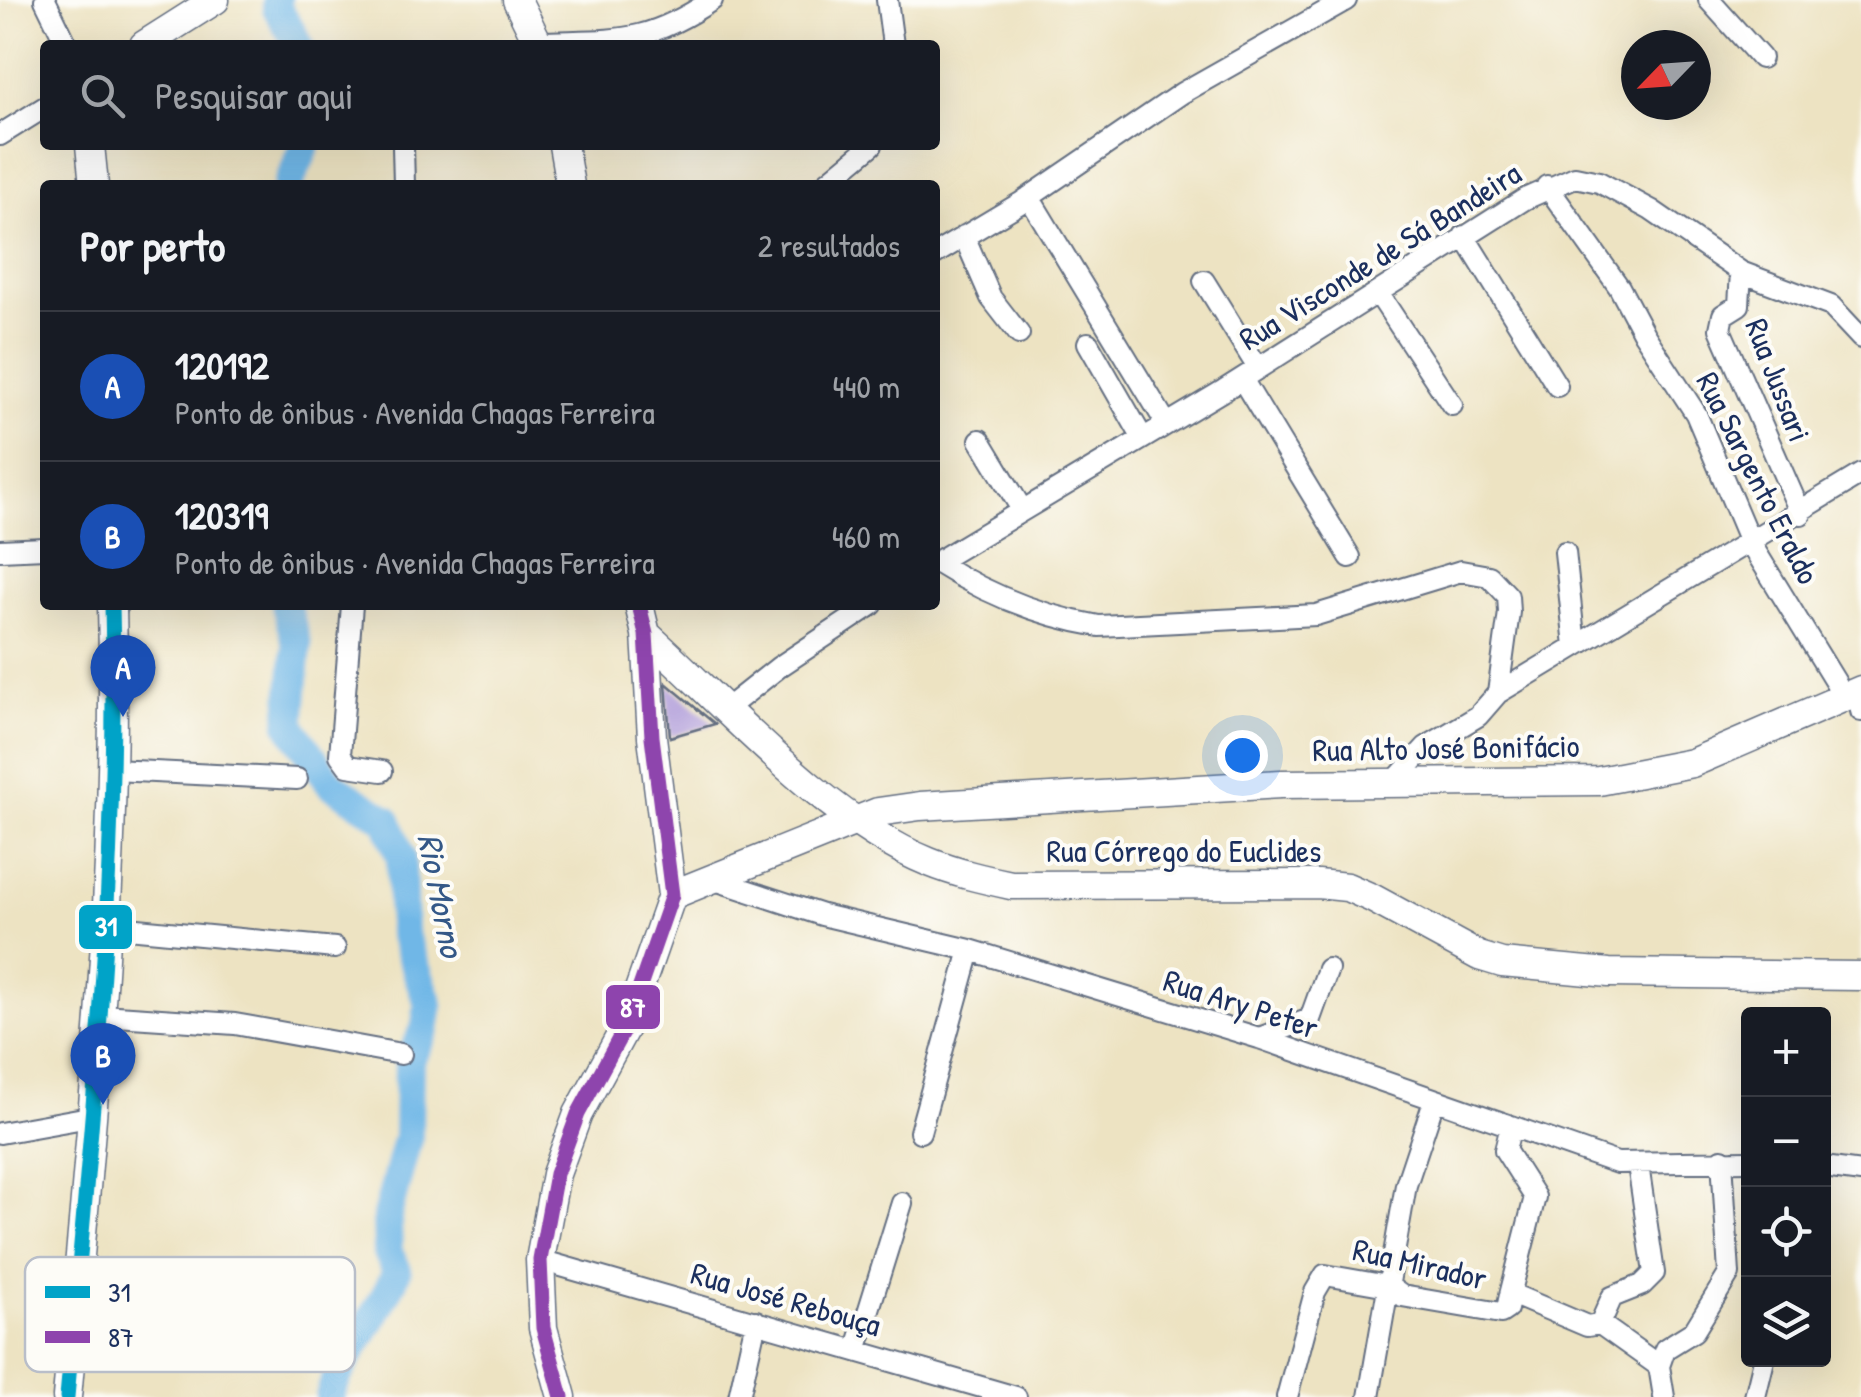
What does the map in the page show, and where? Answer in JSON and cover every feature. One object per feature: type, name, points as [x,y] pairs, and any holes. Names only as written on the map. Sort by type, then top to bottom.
[{"type":"main road","points":[[152,40],[215,0]]},
{"type":"main road","points":[[517,0],[536,40]]},
{"type":"main road","points":[[90,150],[94,180]]},
{"type":"main road","points":[[564,150],[569,180]]},
{"type":"main road","points":[[81,1257],[106,1015],[112,610]]},
{"type":"main road","points":[[562,1397],[543,1328],[540,1260],[556,1174],[578,1114],[627,1024],[672,895],[652,737],[646,634],[640,610]]},
{"type":"main road","name":"Rua Córrego do Euclides","points":[[646,634],[820,792],[862,822],[926,861],[1011,886],[1347,887],[1478,956],[1546,970],[1861,976]]},
{"type":"main road","name":"Rua Alto José Bonifácio","points":[[672,895],[862,822],[878,812],[934,804],[1263,785],[1599,781],[1664,772],[1857,697]]},
{"type":"main road","points":[[67,1397],[69,1372]]},
{"type":"street","points":[[44,0],[64,40]]},
{"type":"street","points":[[602,40],[663,31],[712,0]]},
{"type":"street","points":[[887,0],[892,40]]},
{"type":"street","points":[[940,251],[1030,197],[1182,93],[1346,0]]},
{"type":"street","points":[[1709,0],[1761,58]]},
{"type":"street","points":[[0,135],[40,110]]},
{"type":"street","points":[[403,150],[404,180]]},
{"type":"street","points":[[830,180],[866,150]]},
{"type":"street","name":"Rua Visconde de Sá Bandeira","points":[[940,560],[1021,508],[1250,374],[1464,236],[1547,186],[1575,177],[1599,182],[1651,210],[1741,272],[1831,306],[1861,338]]},
{"type":"street","name":"Rua Sargento Eraldo","points":[[1547,186],[1619,287],[1696,414],[1751,544],[1857,697]]},
{"type":"street","points":[[1030,197],[1166,423]]},
{"type":"street","points":[[964,236],[991,298],[1018,334]]},
{"type":"street","points":[[1464,236],[1557,386]]},
{"type":"street","name":"Rua Jussari","points":[[1741,272],[1739,305],[1723,315],[1720,329],[1800,514]]},
{"type":"street","points":[[1204,281],[1350,557]]},
{"type":"street","points":[[1378,293],[1452,406]]},
{"type":"street","points":[[1088,344],[1142,437]]},
{"type":"street","points":[[980,440],[1021,508]]},
{"type":"street","points":[[1393,784],[1426,747],[1478,716],[1498,693],[1751,544],[1861,474]]},
{"type":"street","points":[[0,550],[40,548]]},
{"type":"street","points":[[1566,552],[1575,646]]},
{"type":"street","points":[[940,566],[976,588],[1066,620],[1100,626],[1316,615],[1460,571],[1476,571],[1490,576],[1508,596],[1498,693]]},
{"type":"street","points":[[352,610],[340,755],[348,766],[382,771]]},
{"type":"street","points":[[726,709],[865,610]]},
{"type":"street","points":[[112,770],[297,779]]},
{"type":"street","name":"Rua Ary Peter","points":[[715,880],[822,915],[970,950],[1259,1038],[1618,1163],[1741,1160]]},
{"type":"street","points":[[106,926],[335,948]]},
{"type":"street","points":[[920,1132],[970,950]]},
{"type":"street","points":[[1259,1038],[1310,1020],[1328,969]]},
{"type":"street","points":[[106,1015],[234,1024],[402,1054]]},
{"type":"street","points":[[1369,1397],[1406,1185],[1434,1101]]},
{"type":"street","points":[[0,1133],[95,1116]]},
{"type":"street","points":[[1510,1296],[1535,1197],[1504,1150],[1511,1126]]},
{"type":"street","points":[[1664,1397],[1659,1366],[1665,1348],[1694,1331],[1731,1265],[1722,1208],[1722,1159]]},
{"type":"street","points":[[1600,1324],[1612,1297],[1642,1285],[1654,1273],[1638,1165]]},
{"type":"street","points":[[1831,1169],[1861,1172]]},
{"type":"street","points":[[856,1350],[902,1203]]},
{"type":"street","name":"Rua José Rebouça","points":[[540,1260],[1016,1397]]},
{"type":"street","name":"Rua Mirador","points":[[1287,1397],[1315,1292],[1323,1276],[1388,1286],[1402,1296],[1501,1313],[1507,1310],[1510,1296],[1586,1326],[1600,1324],[1659,1366]]},
{"type":"street","points":[[739,1397],[756,1322]]},
{"type":"street","points":[[1755,1397],[1762,1367]]},
{"type":"building","points":[[666,683],[715,724],[670,737]]},
{"type":"waterway","name":"Rio Morno","points":[[277,0],[277,8],[296,40]]},
{"type":"waterway","name":"Rio Morno","points":[[290,180],[304,150]]},
{"type":"waterway","name":"Rio Morno","points":[[287,610],[297,645],[290,725],[331,784],[387,820],[401,858],[403,933],[429,1004],[425,1030],[409,1061],[408,1136],[387,1216],[388,1253],[397,1270],[355,1346]]},
{"type":"waterway","name":"Rio Morno","points":[[330,1397],[340,1372]]},
{"type":"transit line","name":"31","points":[[80,1257],[107,902],[112,610]]},
{"type":"transit line","name":"87","points":[[562,1397],[543,1328],[540,1260],[556,1174],[578,1114],[627,1024],[672,895],[652,737],[646,634],[640,610]]},
{"type":"transit line","name":"31","points":[[67,1397],[69,1372]]},
{"type":"place","name":"120192","points":[[123,717]]},
{"type":"place","name":"120319","points":[[103,1105]]}]
